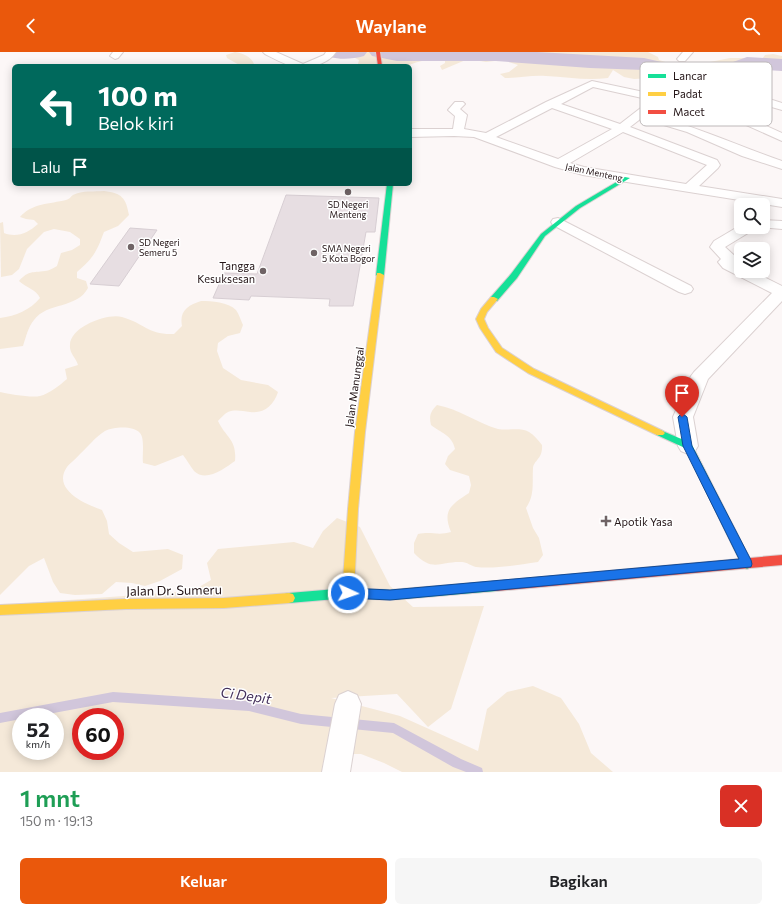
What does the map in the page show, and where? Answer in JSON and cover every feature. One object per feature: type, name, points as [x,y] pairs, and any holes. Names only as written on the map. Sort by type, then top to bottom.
[{"type":"street","points":[[268,52],[295,64]]},
{"type":"street","points":[[310,64],[328,56],[331,52]]},
{"type":"street","points":[[379,54],[380,64]]},
{"type":"street","points":[[486,138],[550,104],[592,84],[640,96]]},
{"type":"street","points":[[458,132],[461,115],[454,110],[459,104]]},
{"type":"street","points":[[550,104],[622,128],[713,163],[714,165],[690,187]]},
{"type":"street","points":[[772,104],[782,107]]},
{"type":"street","points":[[559,164],[622,128],[640,114]]},
{"type":"street","points":[[678,126],[746,153],[782,165]]},
{"type":"street","points":[[691,130],[698,126]]},
{"type":"street","points":[[753,126],[782,137]]},
{"type":"street","name":"Jalan Menteng","points":[[412,133],[458,132],[476,134],[559,164],[583,171],[782,203]]},
{"type":"street","points":[[627,178],[578,208],[543,235],[514,276],[484,312],[480,319],[484,328],[499,350],[532,371],[688,446]]},
{"type":"street","name":"Jalan Manunggal","points":[[348,593],[353,509],[360,432],[376,318],[390,186]]},
{"type":"street","points":[[558,222],[686,289]]},
{"type":"street","points":[[770,224],[782,225]]},
{"type":"street","points":[[736,234],[719,244],[717,247],[729,258],[730,260],[726,264],[779,299],[700,376],[682,417],[688,446],[747,564]]},
{"type":"street","points":[[348,593],[390,595],[782,560]]},
{"type":"street","name":"Jalan Dr. Sumeru","points":[[0,610],[126,604],[224,603],[348,593]]},
{"type":"street","points":[[336,770],[348,704]]},
{"type":"shaded area","points":[[235,52],[240,53],[246,55],[253,61],[254,64],[238,64],[227,58],[226,55]]},
{"type":"shaded area","points":[[333,52],[400,52],[422,55],[430,52],[648,52],[665,62],[640,62],[640,79],[624,77],[613,70],[608,78],[600,79],[541,76],[505,78],[500,74],[509,72],[518,65],[503,60],[486,62],[468,59],[442,70],[440,66],[445,63],[445,59],[421,61],[412,64],[358,64],[359,60],[349,55]]},
{"type":"shaded area","points":[[773,54],[782,56],[782,71],[772,67],[772,62],[710,62],[730,58],[763,58],[765,55]]},
{"type":"shaded area","points":[[104,191],[115,193],[122,197],[125,200],[129,215],[118,226],[104,232],[94,254],[77,272],[77,278],[86,281],[88,288],[83,295],[70,303],[46,310],[40,314],[30,326],[23,346],[0,349],[0,318],[12,316],[22,312],[32,306],[40,298],[36,293],[19,281],[22,277],[28,274],[48,270],[57,266],[61,253],[72,250],[80,245],[80,239],[70,232],[54,229],[44,232],[27,249],[19,269],[12,275],[1,277],[0,223],[3,222],[4,233],[13,235],[22,234],[38,224],[34,220],[20,217],[30,209],[67,200],[80,192]]},
{"type":"shaded area","points":[[201,301],[220,302],[233,307],[243,325],[240,333],[228,336],[218,343],[217,351],[223,368],[241,380],[268,385],[278,392],[271,405],[260,412],[239,410],[231,411],[225,414],[218,421],[233,443],[235,461],[210,475],[199,474],[194,471],[183,455],[155,466],[143,463],[143,443],[140,433],[137,430],[128,428],[113,428],[98,436],[68,465],[63,475],[64,483],[67,489],[73,495],[80,500],[102,510],[107,521],[109,534],[119,543],[133,552],[168,549],[183,555],[182,569],[160,581],[145,586],[116,582],[102,594],[75,595],[60,593],[53,582],[44,558],[29,566],[0,595],[0,392],[20,396],[40,396],[58,386],[67,379],[65,369],[78,365],[70,348],[72,338],[82,327],[90,323],[99,319],[115,316],[129,319],[158,333],[174,334],[182,326],[182,316],[186,309],[192,304]]},
{"type":"shaded area","points":[[437,405],[453,410],[498,429],[518,429],[529,432],[542,445],[540,456],[533,468],[532,494],[526,508],[533,528],[539,538],[543,555],[538,562],[491,567],[476,567],[462,562],[437,565],[426,563],[414,553],[414,543],[418,534],[442,534],[451,532],[447,518],[448,513],[457,501],[469,493],[471,485],[469,476],[450,470],[445,464],[448,456],[455,449],[454,444],[449,437],[431,425],[431,414]]},
{"type":"shaded area","points":[[337,518],[360,527],[390,586],[413,607],[484,606],[451,709],[428,727],[397,694],[331,698],[400,716],[478,751],[487,709],[507,692],[533,686],[561,698],[579,724],[591,753],[613,772],[402,772],[361,754],[334,754],[331,772],[0,772],[0,605],[192,591],[211,580],[207,563],[218,549],[294,542],[313,548],[323,531]]},
{"type":"building","name":"SMA Negeri 5 Kota Bogor","points":[[286,195],[379,198],[375,232],[366,232],[353,306],[329,306],[330,299],[251,296],[249,300],[213,298],[224,273],[257,274]]},
{"type":"building","points":[[130,228],[157,230],[119,286],[90,284]]},
{"type":"waterway","points":[[337,53],[357,52]]},
{"type":"waterway","points":[[379,52],[397,55],[496,55],[590,62],[640,64]]},
{"type":"waterway","points":[[772,64],[782,65]]},
{"type":"waterway","name":"Ci Depit","points":[[0,718],[113,697],[249,706],[301,719],[394,728],[457,763],[478,772]]},
{"type":"traffic: fast","points":[[494,299],[514,276],[543,235],[578,207],[627,178]]},
{"type":"traffic: fast","points":[[380,275],[390,186]]},
{"type":"traffic: fast","points":[[660,433],[688,446],[747,564]]},
{"type":"traffic: fast","points":[[289,598],[348,593],[390,595],[496,586]]},
{"type":"traffic: slow","points":[[348,593],[353,509],[360,432],[380,275]]},
{"type":"traffic: slow","points":[[494,299],[484,311],[480,319],[484,328],[499,350],[531,371],[660,433]]},
{"type":"traffic: slow","points":[[0,610],[126,604],[224,603],[289,598]]},
{"type":"traffic: jam","points":[[378,52],[380,64]]},
{"type":"traffic: jam","points":[[496,586],[782,560]]},
{"type":"place","name":"SD Negeri Menteng","points":[[348,192]]},
{"type":"place","name":"SD Negeri Semeru 5","points":[[131,247]]},
{"type":"place","name":"SMA Negeri 5 Kota Bogor","points":[[314,253]]},
{"type":"place","name":"Tangga Kesuksesan","points":[[263,271]]},
{"type":"place","name":"Apotik Yasa","points":[[606,521]]},
{"type":"route","points":[[348,593],[390,595],[747,564],[688,446],[682,417]]}]
